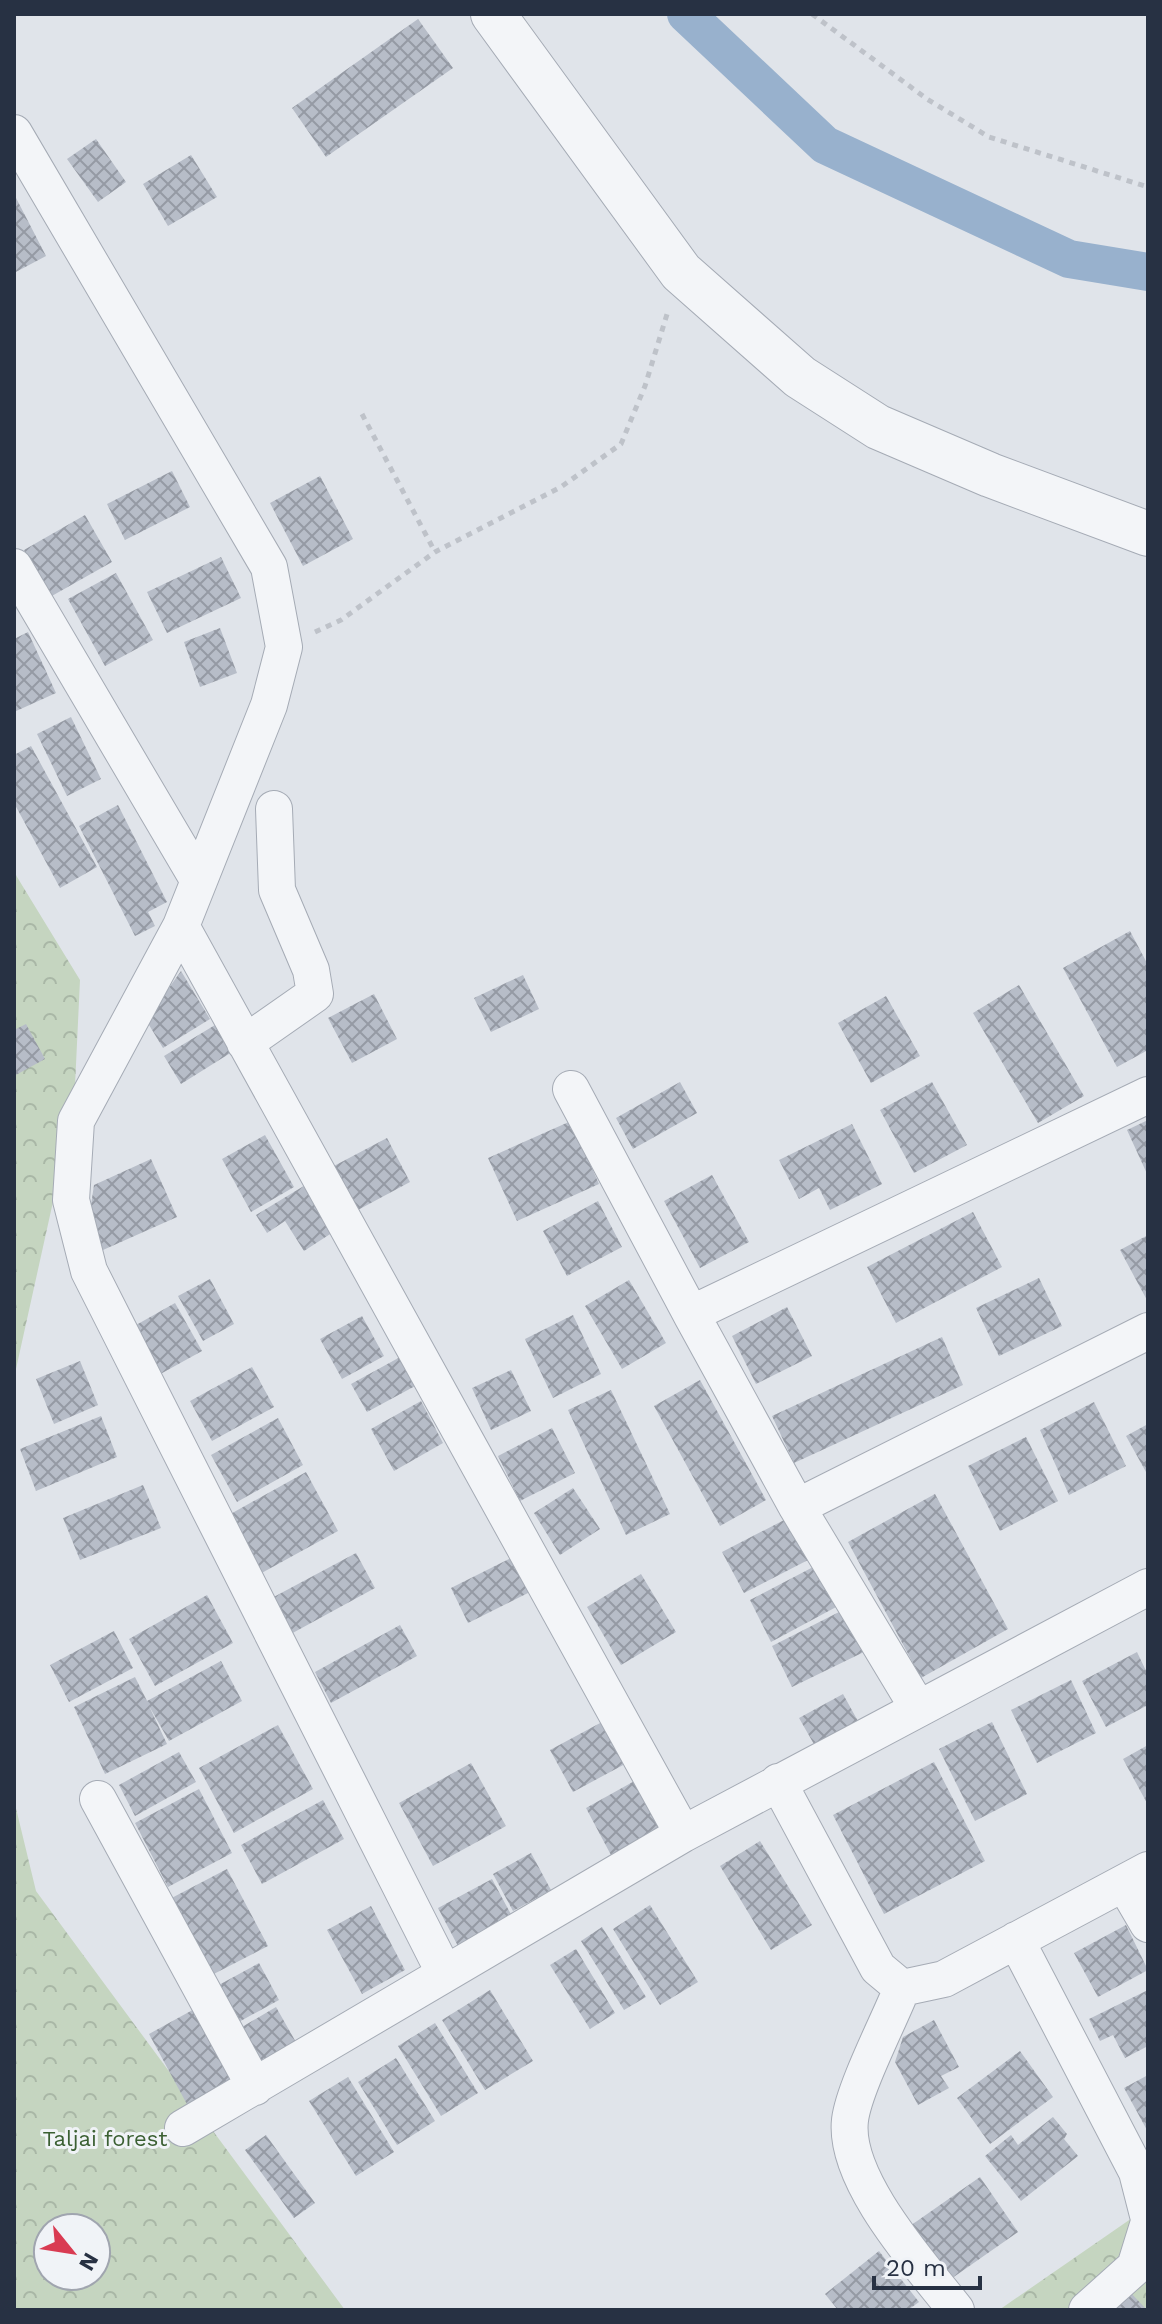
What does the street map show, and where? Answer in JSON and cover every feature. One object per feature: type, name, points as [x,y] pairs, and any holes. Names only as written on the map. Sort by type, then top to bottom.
[{"type":"street","points":[[493,14],[681,272],[800,377],[878,427],[1004,480],[1148,534]]},
{"type":"street","points":[[14,133],[269,567],[284,647],[269,705],[181,926],[76,1121],[71,1200],[89,1271],[445,1974]]},
{"type":"street","points":[[14,567],[199,881]]},
{"type":"street","points":[[245,1043],[315,994],[311,970],[277,890],[274,809]]},
{"type":"street","points":[[181,926],[683,1834]]},
{"type":"street","points":[[571,1089],[797,1507],[918,1708]]},
{"type":"street","points":[[691,1314],[1148,1095]]},
{"type":"street","points":[[797,1507],[1148,1331]]},
{"type":"street","points":[[183,2128],[683,1834],[1148,1587]]},
{"type":"street","points":[[778,1782],[878,1968],[902,1988]]},
{"type":"street","points":[[98,1799],[255,2087]]},
{"type":"street","points":[[902,1988],[944,1979],[1136,1877],[1148,1924]]},
{"type":"street","points":[[1016,1940],[1137,2172],[1148,2215]]},
{"type":"street","points":[[902,1988],[850,2121],[856,2161],[885,2217],[956,2310]]},
{"type":"street","points":[[1087,2310],[1135,2267],[1148,2225]]},
{"type":"path","points":[[812,14],[927,99],[989,137],[1148,187]]},
{"type":"path","points":[[284,647],[341,620],[435,552],[561,487],[621,444],[645,386],[681,272]]},
{"type":"path","points":[[362,414],[435,552]]},
{"type":"green space","points":[[14,872],[80,980],[74,1107],[14,1378]]},
{"type":"green space","name":"Taljai forest","points":[[14,1800],[36,1891],[345,2310],[14,2310]]},
{"type":"green space","points":[[1148,2207],[1148,2310],[999,2310]]},
{"type":"building","points":[[418,19],[453,68],[326,157],[292,108]]},
{"type":"building","points":[[96,139],[126,182],[98,202],[67,159]]},
{"type":"building","points":[[191,155],[217,197],[168,226],[143,184]]},
{"type":"building","points":[[14,194],[46,256],[14,273]]},
{"type":"building","points":[[172,471],[190,507],[125,540],[107,504]]},
{"type":"building","points":[[320,476],[353,539],[303,566],[270,503]]},
{"type":"building","points":[[85,515],[112,562],[50,597],[24,550]]},
{"type":"building","points":[[221,557],[241,598],[167,633],[147,592]]},
{"type":"building","points":[[116,573],[153,640],[105,666],[68,599]]},
{"type":"building","points":[[220,628],[237,673],[200,687],[184,642]]},
{"type":"building","points":[[28,632],[56,693],[14,712],[14,639]]},
{"type":"building","points":[[71,717],[101,779],[67,796],[37,734]]},
{"type":"building","points":[[31,746],[97,867],[60,888],[14,803],[14,755]]},
{"type":"building","points":[[118,805],[167,902],[148,912],[155,926],[135,936],[79,826]]},
{"type":"building","points":[[1130,931],[1148,965],[1148,1050],[1117,1067],[1063,968]]},
{"type":"building","points":[[181,971],[210,1019],[163,1048],[146,1020]]},
{"type":"building","points":[[523,975],[539,1009],[491,1032],[474,998]]},
{"type":"building","points":[[1019,985],[1084,1096],[1038,1123],[973,1013]]},
{"type":"building","points":[[374,994],[397,1039],[352,1063],[328,1018]]},
{"type":"building","points":[[886,996],[920,1056],[871,1083],[838,1023]]},
{"type":"building","points":[[26,1024],[45,1059],[14,1076],[14,1030]]},
{"type":"building","points":[[215,1025],[232,1052],[181,1084],[164,1056]]},
{"type":"building","points":[[680,1082],[697,1113],[633,1149],[616,1118]]},
{"type":"building","points":[[932,1082],[967,1145],[914,1173],[880,1110]]},
{"type":"building","points":[[1148,1120],[1148,1176],[1127,1130]]},
{"type":"building","points":[[571,1121],[599,1184],[517,1221],[488,1158]]},
{"type":"building","points":[[852,1124],[882,1184],[830,1210],[819,1188],[799,1199],[779,1160]]},
{"type":"building","points":[[265,1135],[294,1187],[251,1212],[222,1159]]},
{"type":"building","points":[[387,1138],[410,1182],[356,1211],[332,1167]]},
{"type":"building","points":[[151,1159],[177,1217],[103,1250],[89,1218],[94,1185]]},
{"type":"building","points":[[712,1175],[749,1242],[700,1268],[664,1201]]},
{"type":"building","points":[[312,1181],[341,1227],[304,1251],[285,1221],[267,1233],[256,1215]]},
{"type":"building","points":[[598,1201],[622,1247],[567,1276],[543,1231]]},
{"type":"building","points":[[973,1212],[1002,1267],[896,1323],[867,1267]]},
{"type":"building","points":[[1148,1235],[1148,1302],[1120,1250]]},
{"type":"building","points":[[1039,1278],[1062,1326],[999,1356],[976,1308]]},
{"type":"building","points":[[210,1279],[234,1324],[203,1341],[178,1296]]},
{"type":"building","points":[[629,1280],[666,1343],[622,1369],[585,1306]]},
{"type":"building","points":[[175,1303],[202,1351],[155,1377],[129,1329]]},
{"type":"building","points":[[787,1307],[812,1356],[756,1384],[732,1336]]},
{"type":"building","points":[[573,1315],[601,1374],[553,1398],[525,1339]]},
{"type":"building","points":[[362,1316],[384,1356],[342,1379],[320,1339]]},
{"type":"building","points":[[942,1337],[963,1385],[794,1463],[772,1416]]},
{"type":"building","points":[[402,1356],[417,1385],[367,1412],[351,1384]]},
{"type":"building","points":[[80,1361],[98,1405],[54,1424],[36,1379]]},
{"type":"building","points":[[252,1367],[274,1407],[212,1441],[190,1401]]},
{"type":"building","points":[[511,1370],[531,1411],[491,1430],[472,1388]]},
{"type":"building","points":[[700,1380],[766,1500],[720,1526],[654,1406]]},
{"type":"building","points":[[611,1390],[670,1514],[626,1535],[568,1410]]},
{"type":"building","points":[[421,1401],[443,1443],[394,1471],[371,1429]]},
{"type":"building","points":[[1094,1402],[1126,1466],[1069,1495],[1040,1430]]},
{"type":"building","points":[[101,1416],[117,1457],[36,1491],[20,1449]]},
{"type":"building","points":[[278,1418],[303,1465],[237,1502],[211,1455]]},
{"type":"building","points":[[1148,1424],[1148,1471],[1146,1472],[1126,1436]]},
{"type":"building","points":[[552,1428],[575,1473],[520,1501],[498,1456]]},
{"type":"building","points":[[1026,1437],[1058,1501],[1000,1531],[968,1466]]},
{"type":"building","points":[[306,1472],[338,1531],[258,1575],[227,1516]]},
{"type":"building","points":[[143,1485],[161,1528],[80,1560],[63,1518]]},
{"type":"building","points":[[573,1488],[600,1529],[560,1555],[534,1513]]},
{"type":"building","points":[[935,1494],[1008,1629],[921,1678],[848,1542]]},
{"type":"building","points":[[788,1518],[808,1560],[744,1593],[722,1552]]},
{"type":"building","points":[[356,1553],[375,1588],[289,1635],[270,1599]]},
{"type":"building","points":[[513,1557],[530,1592],[468,1623],[451,1588]]},
{"type":"building","points":[[817,1565],[838,1606],[771,1642],[750,1600]]},
{"type":"building","points":[[641,1574],[676,1632],[621,1665],[587,1607]]},
{"type":"building","points":[[207,1595],[233,1643],[155,1686],[129,1639]]},
{"type":"building","points":[[845,1609],[866,1651],[792,1687],[772,1646]]},
{"type":"building","points":[[400,1625],[417,1656],[331,1703],[315,1672]]},
{"type":"building","points":[[114,1631],[133,1668],[69,1702],[50,1665]]},
{"type":"building","points":[[1137,1652],[1148,1675],[1148,1705],[1106,1727],[1082,1681]]},
{"type":"building","points":[[221,1661],[242,1701],[169,1741],[149,1706],[167,1744],[105,1774],[74,1707],[135,1677],[147,1701]]},
{"type":"building","points":[[1071,1680],[1096,1733],[1037,1763],[1011,1710]]},
{"type":"building","points":[[843,1694],[859,1723],[815,1746],[799,1718]]},
{"type":"building","points":[[602,1722],[625,1764],[573,1792],[550,1750]]},
{"type":"building","points":[[992,1722],[1027,1794],[975,1821],[939,1749]]},
{"type":"building","points":[[278,1725],[313,1789],[234,1833],[199,1768]]},
{"type":"building","points":[[1148,1745],[1148,1805],[1123,1759]]},
{"type":"building","points":[[179,1752],[196,1782],[135,1816],[119,1785]]},
{"type":"building","points":[[934,1762],[985,1861],[884,1914],[833,1815]]},
{"type":"building","points":[[471,1763],[506,1826],[433,1866],[399,1803]]},
{"type":"building","points":[[638,1779],[664,1828],[612,1857],[586,1808]]},
{"type":"building","points":[[199,1789],[232,1853],[168,1887],[135,1823]]},
{"type":"building","points":[[323,1800],[344,1839],[262,1884],[241,1845]]},
{"type":"building","points":[[760,1841],[812,1925],[771,1950],[720,1866]]},
{"type":"building","points":[[531,1853],[551,1890],[513,1911],[493,1874]]},
{"type":"building","points":[[227,1869],[268,1946],[204,1979],[164,1902]]},
{"type":"building","points":[[492,1879],[513,1918],[459,1948],[438,1908]]},
{"type":"building","points":[[650,1905],[698,1982],[660,2005],[613,1929]]},
{"type":"building","points":[[371,1906],[405,1970],[362,1994],[327,1930]]},
{"type":"building","points":[[1126,1925],[1148,1970],[1098,1997],[1074,1953]]},
{"type":"building","points":[[602,1927],[646,1997],[624,2010],[581,1941]]},
{"type":"building","points":[[576,1949],[615,2013],[590,2029],[550,1965]]},
{"type":"building","points":[[259,1963],[279,2000],[237,2023],[217,1986]]},
{"type":"building","points":[[490,1990],[533,2061],[485,2090],[442,2020]]},
{"type":"building","points":[[1148,1990],[1148,2046],[1125,2058],[1113,2035],[1100,2041],[1089,2019]]},
{"type":"building","points":[[198,2007],[238,2080],[189,2108],[149,2034]]},
{"type":"building","points":[[276,2007],[301,2051],[259,2074],[235,2031]]},
{"type":"building","points":[[934,2020],[959,2067],[941,2076],[949,2088],[918,2105],[895,2062],[903,2037]]},
{"type":"building","points":[[435,2023],[478,2093],[441,2116],[398,2046]]},
{"type":"building","points":[[1020,2051],[1053,2097],[990,2144],[957,2098]]},
{"type":"building","points":[[396,2058],[435,2121],[397,2145],[358,2082]]},
{"type":"building","points":[[1148,2075],[1148,2132],[1124,2088]]},
{"type":"building","points":[[348,2077],[394,2152],[356,2176],[309,2101]]},
{"type":"building","points":[[1053,2117],[1067,2134],[1064,2139],[1078,2156],[1021,2201],[985,2156],[1011,2135],[1018,2145]]},
{"type":"building","points":[[266,2135],[315,2203],[294,2218],[245,2150]]},
{"type":"building","points":[[980,2177],[1018,2232],[948,2281],[910,2226]]},
{"type":"building","points":[[879,2251],[919,2302],[908,2310],[838,2310],[825,2294]]},
{"type":"building","points":[[1131,2293],[1147,2310],[1114,2310]]},
{"type":"waterway","points":[[686,14],[825,145],[1069,259],[1148,272]]}]
